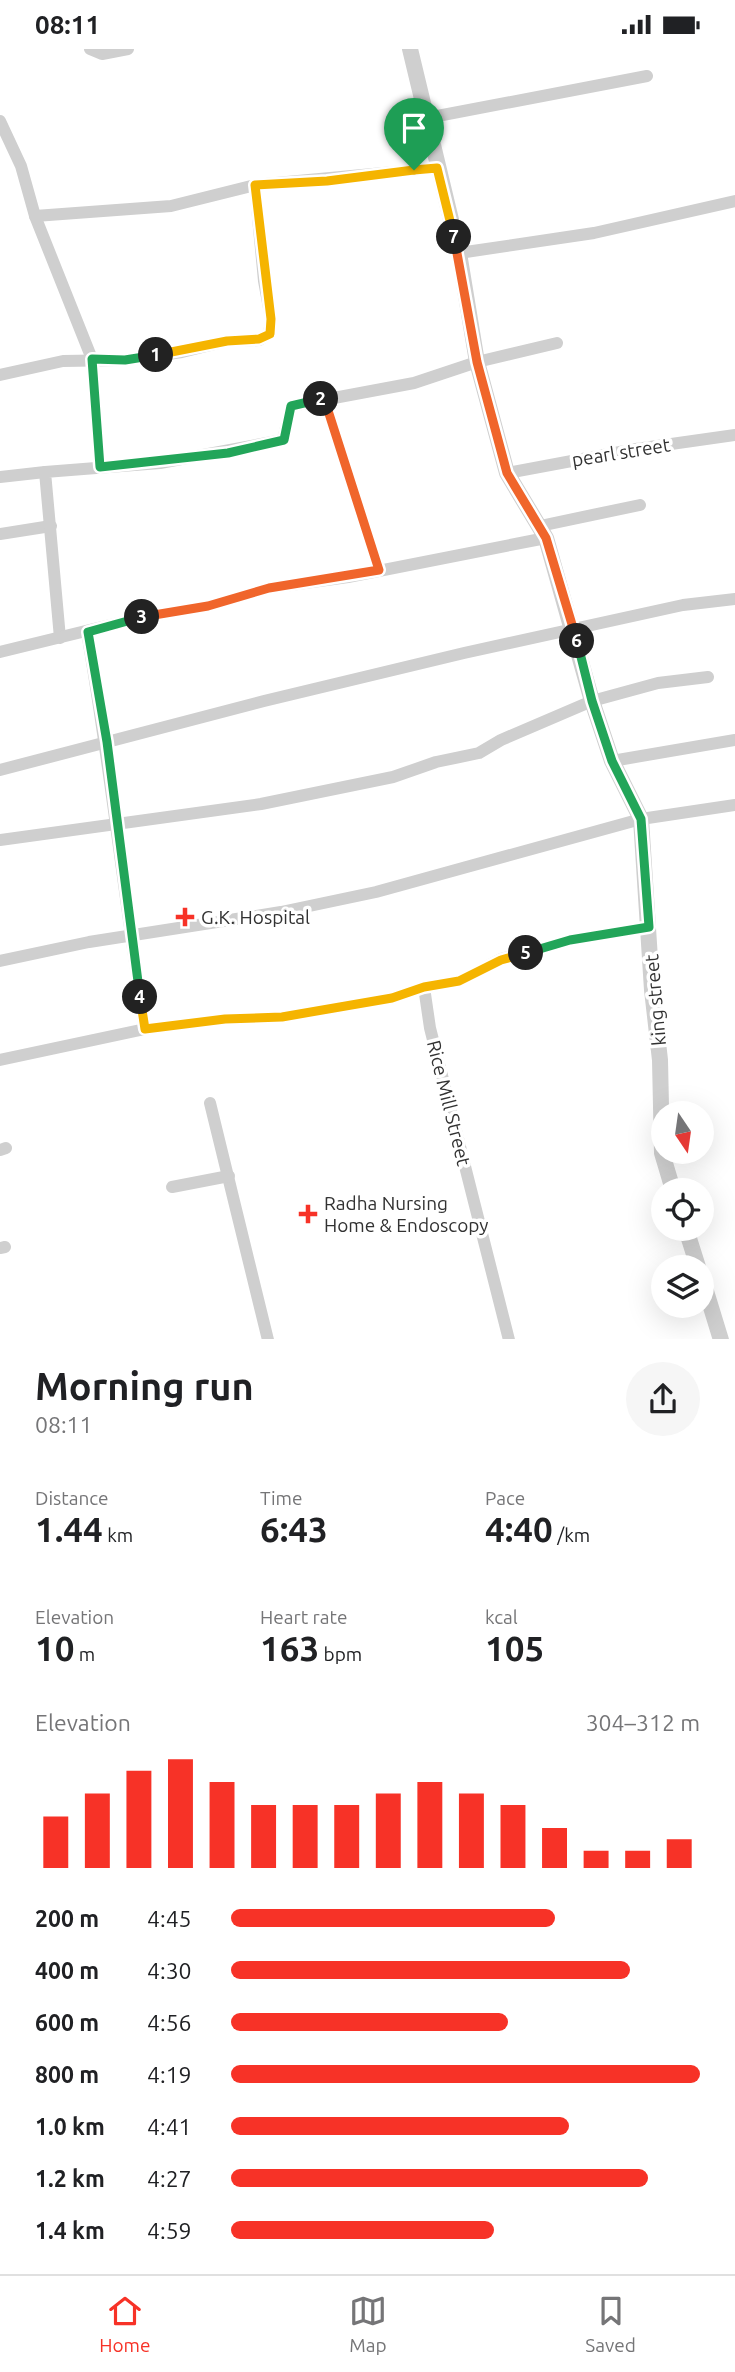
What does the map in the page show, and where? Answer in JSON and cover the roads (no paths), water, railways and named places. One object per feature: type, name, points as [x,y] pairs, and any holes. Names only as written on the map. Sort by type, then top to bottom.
[{"type":"street","points":[[90,49],[102,54],[128,49]]},
{"type":"street","name":"king street","points":[[410,49],[459,253],[477,362],[507,473],[543,532],[612,761],[641,819],[652,990],[660,1061],[662,1153],[669,1178]]},
{"type":"street","points":[[427,118],[647,76]]},
{"type":"street","points":[[0,121],[21,166],[35,216],[92,359],[100,467]]},
{"type":"street","points":[[35,216],[171,206],[255,185],[437,168]]},
{"type":"street","points":[[0,375],[63,361],[125,360],[182,352],[227,341],[259,339],[270,334],[271,319],[255,185]]},
{"type":"street","points":[[459,253],[594,233],[735,201]]},
{"type":"street","points":[[0,477],[201,457],[284,440],[291,406],[414,383],[477,362],[557,343]]},
{"type":"street","points":[[324,398],[379,570]]},
{"type":"street","name":"pearl street","points":[[507,473],[636,449],[735,435]]},
{"type":"street","points":[[45,473],[60,638]]},
{"type":"street","points":[[0,652],[138,618],[208,606],[269,588],[379,570],[543,532],[640,505]]},
{"type":"street","points":[[0,534],[51,526]]},
{"type":"street","points":[[0,770],[264,701],[683,605],[735,599]]},
{"type":"street","points":[[88,632],[107,742],[130,937],[145,1029]]},
{"type":"street","points":[[0,840],[261,804],[393,777],[436,762],[479,753],[501,740],[592,701],[658,683],[708,677]]},
{"type":"street","points":[[612,761],[735,740]]},
{"type":"street","points":[[0,961],[89,942],[376,893],[641,819],[735,806]]},
{"type":"street","points":[[0,1060],[145,1029],[225,1019],[282,1017],[392,998],[424,987],[459,981],[501,960],[570,940],[649,927]]},
{"type":"street","name":"Rice Mill Street","points":[[424,987],[430,1028],[509,1339]]},
{"type":"street","points":[[210,1103],[268,1339]]},
{"type":"street","points":[[172,1187],[229,1176]]},
{"type":"street","points":[[714,1317],[721,1339]]},
{"type":"place","name":"G.K. Hospital","points":[[185,917]]},
{"type":"place","name":"Radha Nursing Home & Endoscopy","points":[[308,1214]]}]
